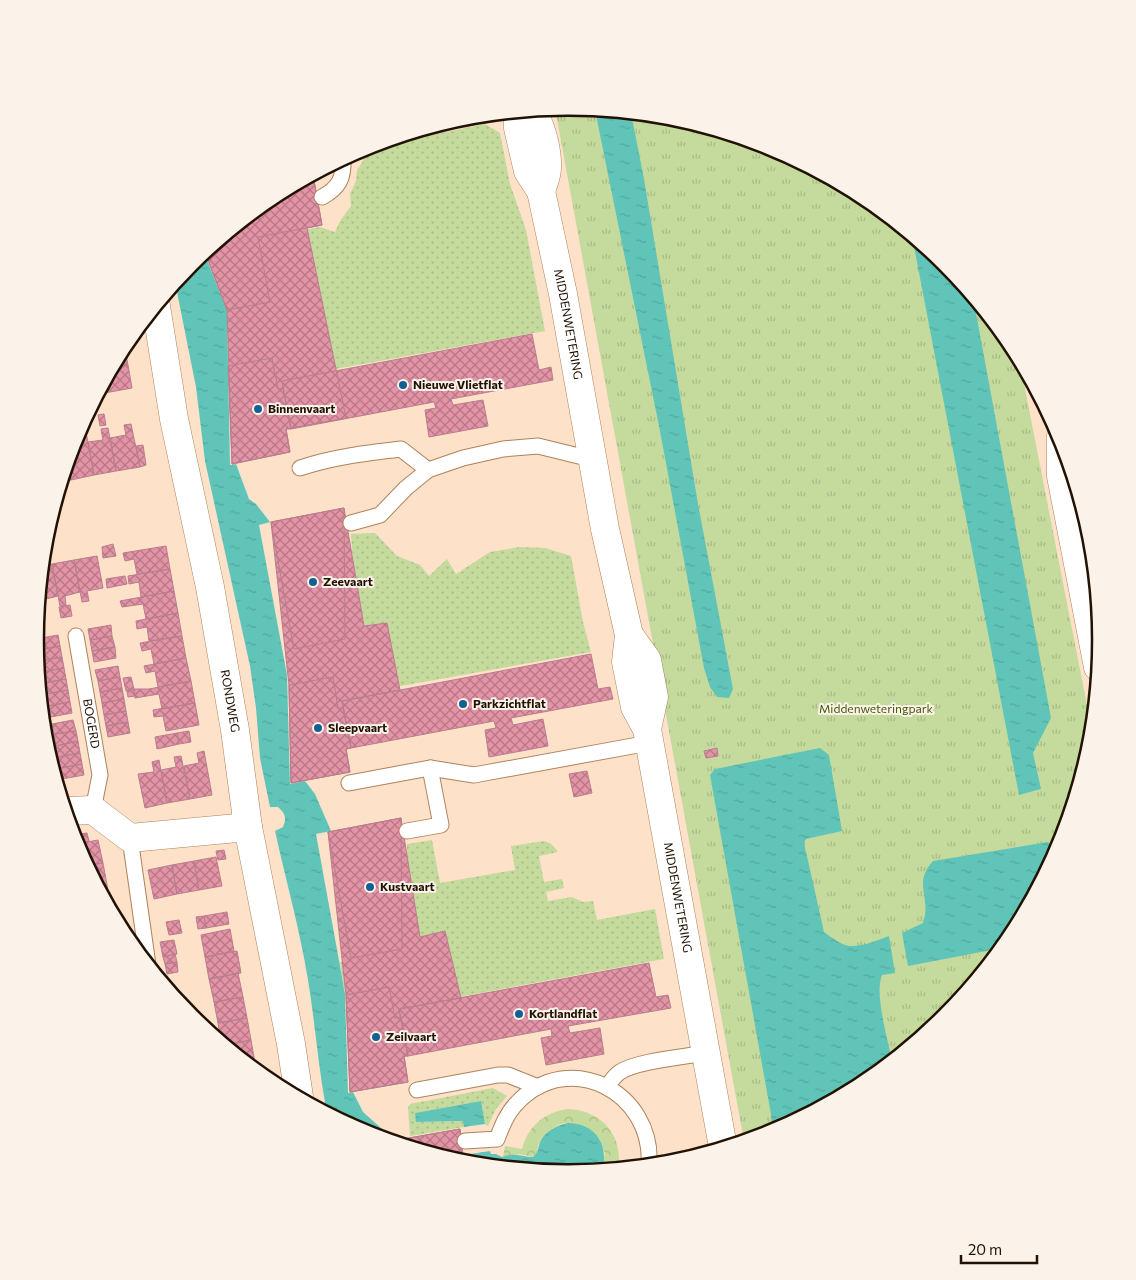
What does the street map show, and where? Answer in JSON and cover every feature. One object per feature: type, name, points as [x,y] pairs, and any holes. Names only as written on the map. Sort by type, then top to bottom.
[{"type":"street","name":"MIDDENWETERING","points":[[537,117],[544,140],[547,168],[541,191]]},
{"type":"street","name":"MIDDENWETERING","points":[[518,118],[518,128],[528,171],[541,191],[563,294],[591,459],[629,635],[647,660],[654,697],[648,736],[722,1141]]},
{"type":"street","name":"RONDWEG","points":[[157,314],[174,419],[210,588],[235,730],[248,828],[291,1044],[298,1089]]},
{"type":"street","points":[[1061,463],[1061,476],[1092,635]]},
{"type":"street","points":[[73,811],[94,810],[130,838],[248,828]]},
{"type":"lane","points":[[322,196],[333,192],[342,178],[343,167]]},
{"type":"lane","points":[[350,522],[380,515],[406,488],[428,470],[463,458],[503,449],[538,446],[591,459]]},
{"type":"lane","points":[[300,468],[353,454],[401,449],[428,470]]},
{"type":"lane","name":"BOGERD","points":[[76,636],[100,775],[94,810]]},
{"type":"lane","points":[[349,783],[430,768],[474,774],[648,736]]},
{"type":"lane","points":[[407,831],[440,825],[430,768]]},
{"type":"lane","points":[[130,838],[146,951]]},
{"type":"lane","points":[[607,1087],[613,1077],[632,1066],[705,1052]]},
{"type":"lane","points":[[417,1090],[498,1075],[508,1076],[538,1087]]},
{"type":"lane","points":[[465,1141],[497,1139],[509,1113],[527,1094],[538,1087],[550,1082],[576,1079],[588,1080],[607,1087],[623,1098],[639,1117],[648,1142],[648,1158]]},
{"type":"green space","name":"Middenweteringpark","points":[[557,116],[602,117],[670,126],[737,144],[769,156],[830,186],[887,224],[939,269],[962,294],[1004,349],[1023,381],[1088,709],[1074,776],[1052,841],[1022,902],[984,959],[939,1011],[887,1056],[830,1094],[800,1110],[743,1134]]},
{"type":"green space","points":[[485,124],[500,133],[510,184],[526,230],[545,331],[281,379],[304,230],[320,227],[335,232],[340,221],[351,206],[350,194],[363,158],[425,136]]},
{"type":"green space","points":[[375,533],[397,556],[420,565],[429,576],[447,559],[456,574],[490,552],[520,547],[545,548],[571,556],[583,622],[591,652],[401,686],[345,699],[354,578],[351,534]]},
{"type":"green space","points":[[432,840],[440,883],[515,870],[511,846],[544,841],[549,843],[558,852],[539,856],[544,882],[562,879],[564,888],[546,892],[548,901],[572,897],[583,902],[593,901],[597,920],[655,909],[664,959],[399,1008],[390,986],[345,995],[340,962],[402,950],[407,878],[407,844]]},
{"type":"green space","points":[[493,1088],[507,1096],[496,1109],[488,1126],[485,1124],[481,1101],[415,1113],[417,1122],[464,1121],[464,1127],[410,1136],[408,1107],[410,1104]]},
{"type":"green space","points":[[568,1109],[580,1110],[599,1119],[613,1135],[617,1145],[619,1162],[603,1163],[605,1153],[599,1138],[567,1123],[555,1127],[544,1136],[533,1157],[518,1154],[503,1157],[505,1146],[522,1149],[528,1133],[533,1127],[545,1117]]},
{"type":"water","points":[[596,117],[632,120],[644,179],[698,504],[733,689],[729,698],[717,697],[710,687],[704,668],[660,431]]},
{"type":"water","points":[[914,246],[939,269],[976,311],[1051,718],[1033,753],[1041,789],[1019,795]]},
{"type":"water","points":[[207,260],[227,311],[230,465],[236,464],[249,499],[256,504],[270,522],[259,525],[287,675],[290,784],[305,781],[315,794],[331,831],[316,834],[345,995],[348,1093],[353,1092],[363,1112],[382,1130],[325,1104],[305,961],[275,831],[283,827],[285,816],[278,807],[270,807],[260,758],[250,666],[205,461],[196,387],[177,291]]},
{"type":"water","points":[[820,748],[829,755],[842,831],[806,839],[804,843],[824,932],[849,946],[864,944],[889,936],[895,973],[882,975],[880,993],[882,1017],[890,1053],[830,1094],[772,1122],[710,775],[715,769]]},
{"type":"water","points":[[1048,842],[1050,844],[1022,902],[990,950],[908,966],[902,933],[923,923],[925,914],[924,877],[933,861]]},
{"type":"water","points":[[481,1101],[485,1124],[464,1127],[463,1121],[416,1122],[415,1113]]},
{"type":"water","points":[[568,1123],[577,1124],[592,1131],[602,1144],[604,1163],[534,1163],[468,1154],[490,1151],[491,1154],[502,1157],[514,1155],[533,1157],[545,1135],[560,1125]]},
{"type":"building","points":[[314,182],[322,225],[307,228],[346,418],[286,429],[290,452],[232,464],[227,310],[208,259],[249,224],[277,204]]},
{"type":"building","points":[[314,182],[322,225],[258,237],[270,302],[227,310],[208,259],[249,224],[277,204]]},
{"type":"building","name":"Nieuwe Vlietflat","points":[[532,334],[539,370],[551,367],[553,380],[451,399],[453,405],[483,400],[488,426],[429,437],[425,410],[436,408],[434,402],[291,429],[282,381]]},
{"type":"building","points":[[127,358],[128,365],[122,366]]},
{"type":"building","name":"Binnenvaart","points":[[272,358],[278,389],[283,389],[291,429],[286,429],[290,452],[232,464],[228,366]]},
{"type":"building","points":[[128,365],[132,388],[106,393],[114,378],[122,366]]},
{"type":"building","points":[[104,414],[106,425],[100,426],[98,415]]},
{"type":"building","points":[[131,424],[140,467],[116,471],[110,438],[126,435],[124,425]]},
{"type":"building","points":[[108,428],[116,471],[94,475],[88,442],[103,440],[101,429]]},
{"type":"building","points":[[86,434],[94,475],[71,480],[72,471]]},
{"type":"building","points":[[143,445],[146,465],[140,467],[136,446]]},
{"type":"building","points":[[344,508],[364,626],[387,623],[400,690],[342,701],[351,748],[346,749],[350,772],[291,783],[289,685],[271,522]]},
{"type":"building","name":"Zeevaart","points":[[344,508],[345,639],[294,649],[271,522]]},
{"type":"building","points":[[113,544],[116,556],[103,558],[102,547]]},
{"type":"building","points":[[166,546],[170,569],[137,574],[134,559],[125,561],[123,553]]},
{"type":"building","points":[[97,556],[103,588],[87,591],[89,601],[82,602],[74,560]]},
{"type":"building","points":[[74,560],[80,592],[65,596],[66,605],[60,606],[52,564]]},
{"type":"building","points":[[52,564],[58,596],[46,599],[48,572],[49,565]]},
{"type":"building","points":[[170,569],[174,591],[141,597],[139,582],[129,584],[128,576]]},
{"type":"building","points":[[125,576],[127,584],[107,588],[106,579]]},
{"type":"building","points":[[174,591],[178,613],[146,619],[143,604],[122,607],[120,601]]},
{"type":"building","points":[[70,605],[72,616],[61,618],[59,607]]},
{"type":"building","points":[[178,613],[182,636],[149,641],[147,627],[137,629],[136,621]]},
{"type":"building","points":[[111,625],[112,636],[90,640],[88,629]]},
{"type":"building","points":[[58,635],[60,646],[44,649],[44,638]]},
{"type":"building","points":[[112,636],[115,647],[92,651],[90,640]]},
{"type":"building","points":[[182,636],[186,658],[154,664],[151,649],[142,651],[140,643]]},
{"type":"building","points":[[60,646],[62,657],[45,660],[44,649]]},
{"type":"building","points":[[115,647],[116,658],[94,662],[92,651]]},
{"type":"building","name":"Parkzichtflat","points":[[591,654],[598,689],[610,687],[613,699],[511,718],[513,725],[543,719],[548,746],[489,757],[485,730],[496,728],[494,721],[351,748],[342,701]]},
{"type":"building","points":[[62,657],[64,668],[45,671],[45,660]]},
{"type":"building","points":[[186,658],[191,681],[158,687],[155,671],[146,673],[144,666]]},
{"type":"building","points":[[118,666],[120,677],[98,681],[95,670]]},
{"type":"building","points":[[64,668],[66,679],[46,683],[45,671]]},
{"type":"building","points":[[120,677],[122,688],[100,692],[98,681]]},
{"type":"building","points":[[131,677],[134,689],[126,691],[123,678]]},
{"type":"building","name":"Sleepvaart","points":[[333,677],[338,708],[343,708],[351,748],[346,749],[350,772],[291,783],[289,685]]},
{"type":"building","points":[[66,679],[68,690],[47,694],[46,683]]},
{"type":"building","points":[[191,681],[195,703],[162,709],[159,694],[135,698],[134,689],[149,689]]},
{"type":"building","points":[[122,688],[124,699],[102,703],[100,692]]},
{"type":"building","points":[[134,689],[135,696],[128,697],[127,691]]},
{"type":"building","points":[[68,690],[70,702],[48,706],[47,694]]},
{"type":"building","points":[[124,699],[126,711],[104,715],[102,703]]},
{"type":"building","points":[[70,702],[72,713],[51,717],[48,706]]},
{"type":"building","points":[[195,703],[199,725],[166,731],[163,716],[154,717],[153,710]]},
{"type":"building","points":[[126,711],[128,722],[106,726],[104,715]]},
{"type":"building","points":[[73,720],[76,731],[54,734],[52,724]]},
{"type":"building","points":[[128,722],[130,733],[108,737],[106,726]]},
{"type":"building","points":[[76,731],[78,741],[56,746],[54,734]]},
{"type":"building","points":[[189,731],[191,742],[179,744],[177,733]]},
{"type":"building","points":[[177,733],[179,744],[157,749],[155,737]]},
{"type":"building","points":[[78,741],[80,753],[58,757],[56,746]]},
{"type":"building","points":[[717,748],[718,756],[706,758],[704,751]]},
{"type":"building","points":[[204,751],[212,795],[190,799],[184,766],[199,763],[197,753]]},
{"type":"building","points":[[80,753],[82,764],[60,768],[58,757]]},
{"type":"building","points":[[181,756],[190,799],[167,803],[161,770],[176,767],[174,757]]},
{"type":"building","points":[[159,760],[167,803],[145,808],[138,774],[154,772],[152,762]]},
{"type":"building","points":[[82,764],[84,775],[63,779],[60,768]]},
{"type":"building","points":[[587,771],[592,793],[574,797],[569,774]]},
{"type":"building","points":[[401,818],[420,937],[445,931],[461,998],[399,1009],[408,1056],[404,1056],[408,1082],[350,1092],[346,995],[328,832]]},
{"type":"building","name":"Kustvaart","points":[[401,818],[402,949],[351,958],[328,832]]},
{"type":"building","points":[[87,833],[89,841],[85,842],[81,834]]},
{"type":"building","points":[[98,840],[103,863],[94,864],[85,842]]},
{"type":"building","points":[[224,850],[226,859],[218,860],[216,851]]},
{"type":"building","points":[[216,857],[222,886],[199,890],[194,861]]},
{"type":"building","points":[[194,861],[199,890],[177,894],[172,865]]},
{"type":"building","points":[[103,863],[107,885],[105,885],[94,864]]},
{"type":"building","points":[[172,865],[177,894],[154,899],[148,870]]},
{"type":"building","points":[[227,912],[229,924],[206,928],[204,916]]},
{"type":"building","points":[[204,916],[206,928],[198,929],[196,917]]},
{"type":"building","points":[[179,920],[182,933],[169,935],[166,922]]},
{"type":"building","points":[[230,929],[234,951],[205,957],[201,935]]},
{"type":"building","points":[[174,940],[177,954],[163,957],[160,942]]},
{"type":"building","points":[[237,951],[241,973],[209,979],[205,957]]},
{"type":"building","points":[[175,954],[177,962],[165,964],[163,957]]},
{"type":"building","points":[[177,962],[178,972],[167,974],[165,964]]},
{"type":"building","name":"Kortlandflat","points":[[649,963],[656,997],[668,995],[671,1008],[568,1026],[570,1033],[600,1028],[604,1054],[546,1065],[541,1038],[552,1036],[551,1029],[408,1056],[399,1009]]},
{"type":"building","points":[[238,973],[243,997],[214,1002],[209,979]]},
{"type":"building","name":"Zeilvaart","points":[[389,987],[395,1018],[401,1017],[408,1056],[404,1056],[408,1082],[350,1092],[346,995]]},
{"type":"building","points":[[243,997],[247,1018],[218,1023],[214,1002]]},
{"type":"building","points":[[247,1018],[251,1040],[234,1043],[219,1032],[218,1023]]},
{"type":"building","points":[[251,1040],[254,1060],[249,1056],[234,1043]]},
{"type":"building","points":[[460,1129],[463,1153],[432,1146],[407,1138]]},
{"type":"building","points":[[460,1129],[460,1153],[432,1146],[407,1138]]},
{"type":"place","name":"Nieuwe Vlietflat","points":[[403,385]]},
{"type":"place","name":"Binnenvaart","points":[[258,409]]},
{"type":"place","name":"Zeevaart","points":[[313,582]]},
{"type":"place","name":"Parkzichtflat","points":[[463,704]]},
{"type":"place","name":"Sleepvaart","points":[[318,728]]},
{"type":"place","name":"Kustvaart","points":[[370,887]]},
{"type":"place","name":"Kortlandflat","points":[[519,1014]]},
{"type":"place","name":"Zeilvaart","points":[[376,1037]]}]
